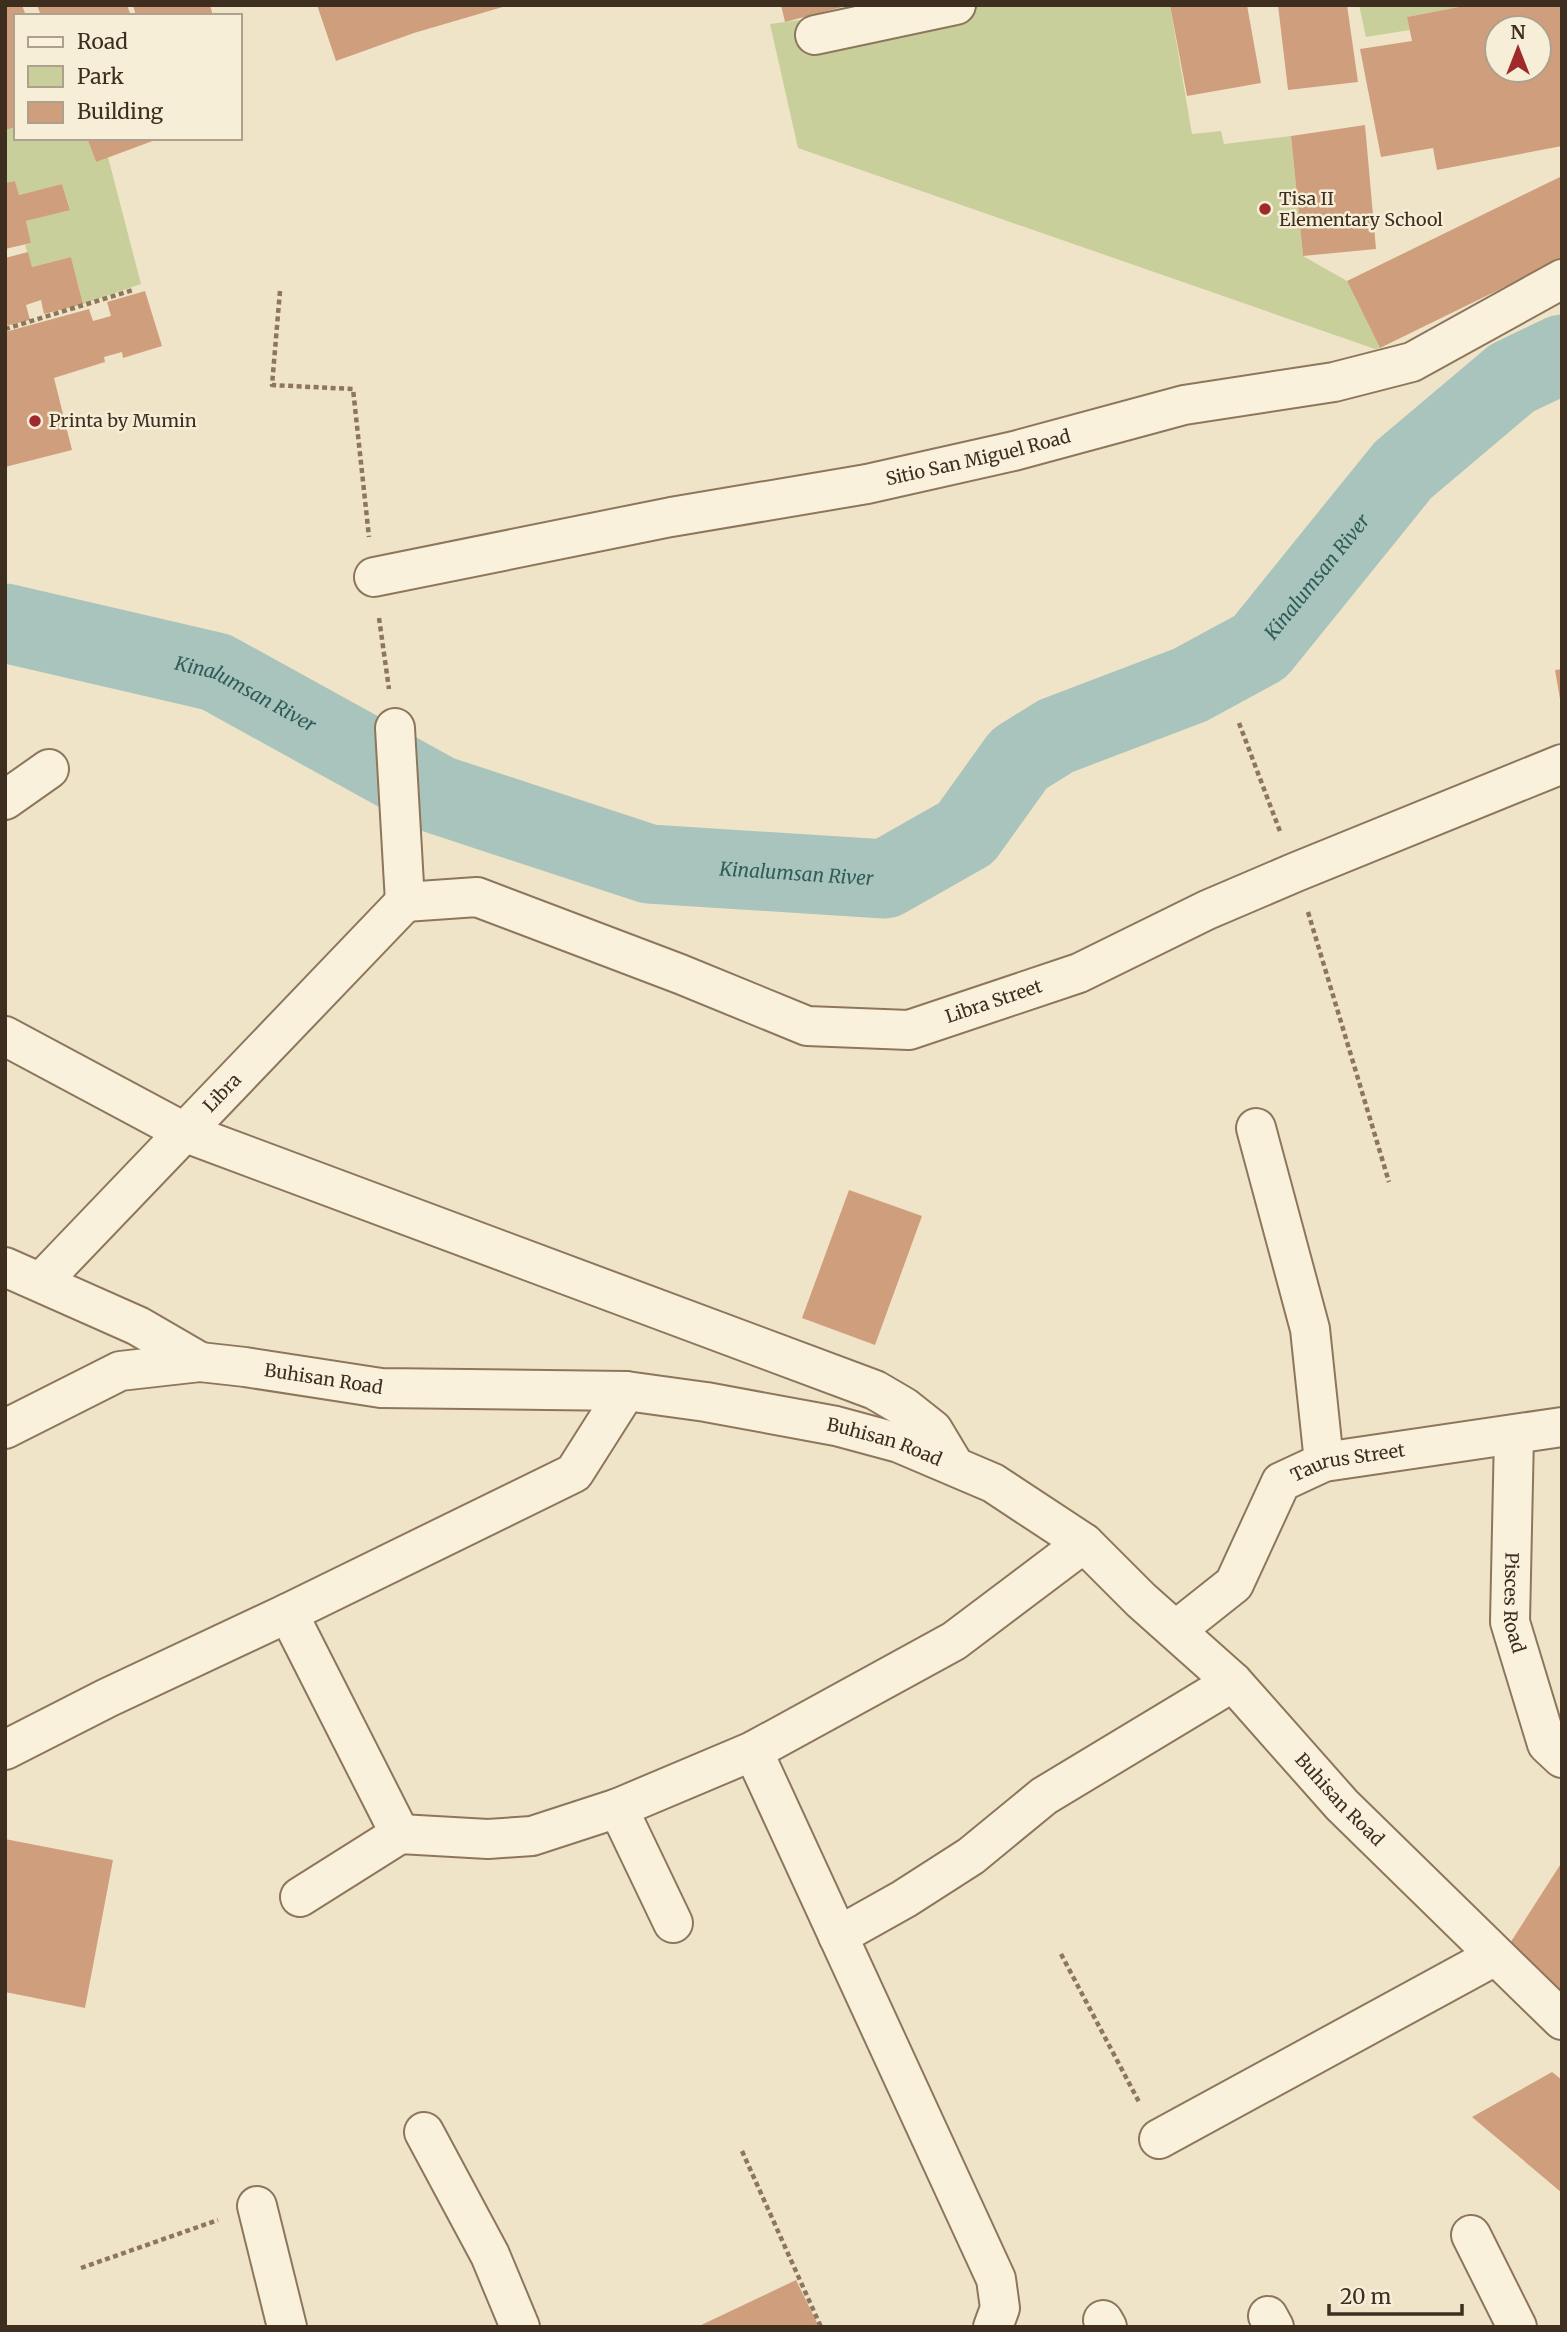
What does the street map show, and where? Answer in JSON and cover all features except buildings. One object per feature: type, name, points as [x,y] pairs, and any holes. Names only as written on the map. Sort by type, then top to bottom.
[{"type":"street","points":[[815,35],[956,5]]},
{"type":"street","name":"Sitio San Miguel Road","points":[[374,577],[671,517],[867,484],[1014,452],[1184,405],[1334,382],[1386,369],[1412,362],[1562,279]]},
{"type":"street","points":[[395,729],[405,902]]},
{"type":"street","name":"Libra Street","points":[[405,902],[477,897],[680,974],[807,1026],[909,1030],[1079,973],[1207,911],[1296,872],[1562,764]]},
{"type":"street","points":[[5,800],[50,769]]},
{"type":"street","name":"Libra","points":[[41,1282],[405,902]]},
{"type":"street","points":[[5,1036],[186,1133],[875,1390],[904,1407],[933,1430],[954,1465]]},
{"type":"street","points":[[1256,1128],[1310,1329],[1324,1462]]},
{"type":"street","points":[[5,1267],[138,1326],[200,1362]]},
{"type":"street","name":"Buhisan Road","points":[[5,1429],[120,1371],[200,1362],[381,1388],[626,1391],[706,1402],[835,1426],[899,1443],[993,1483],[1084,1543],[1141,1600],[1233,1682],[1342,1805],[1562,2020]]},
{"type":"street","points":[[5,1750],[107,1698],[574,1473],[626,1391]]},
{"type":"street","name":"Taurus Street","points":[[1177,1630],[1234,1584],[1281,1482],[1324,1462],[1562,1427]]},
{"type":"street","name":"Pisces Road","points":[[1514,1435],[1510,1622],[1547,1744],[1562,1758]]},
{"type":"street","points":[[300,1897],[400,1834],[488,1839],[531,1836],[618,1808],[753,1751],[954,1641],[1084,1543]]},
{"type":"street","points":[[288,1613],[400,1834]]},
{"type":"street","points":[[838,1936],[904,1899],[971,1856],[1044,1796],[1233,1682]]},
{"type":"street","points":[[753,1751],[996,2279],[1000,2308],[993,2327]]},
{"type":"street","points":[[618,1808],[673,1923]]},
{"type":"street","points":[[1159,2139],[1495,1956]]},
{"type":"street","points":[[424,2132],[489,2255],[520,2327]]},
{"type":"street","points":[[257,2206],[287,2327]]},
{"type":"street","points":[[1471,2235],[1517,2327]]},
{"type":"path","points":[[5,329],[133,290]]},
{"type":"path","points":[[280,291],[272,385],[354,389],[374,577],[395,729]]},
{"type":"path","points":[[1239,723],[1296,872],[1388,1182]]},
{"type":"path","points":[[1061,1954],[1159,2139]]},
{"type":"path","points":[[742,2151],[821,2327]]},
{"type":"path","points":[[80,2269],[257,2206]]},
{"type":"green space","points":[[912,5],[1170,5],[1192,134],[1221,131],[1224,144],[1291,136],[1303,256],[1347,281],[1380,348],[1375,349],[798,148],[770,24]]},
{"type":"green space","points":[[1359,5],[1469,5],[1407,17],[1410,30],[1366,37]]},
{"type":"green space","points":[[14,128],[14,140],[88,140],[96,162],[108,157],[141,284],[83,304],[71,257],[32,267],[25,245],[31,243],[26,221],[70,209],[62,184],[19,195],[15,181],[6,183],[5,130]]},
{"type":"waterway","name":"Kinalumsan River","points":[[5,623],[216,672],[439,795],[649,864],[885,879],[966,833],[1019,759],[1056,736],[1190,685],[1260,647],[1403,470],[1512,378],[1562,354]]},
{"type":"place","name":"Tisa II Elementary School","points":[[1265,209]]},
{"type":"place","name":"Printa by Mumin","points":[[35,421]]}]
